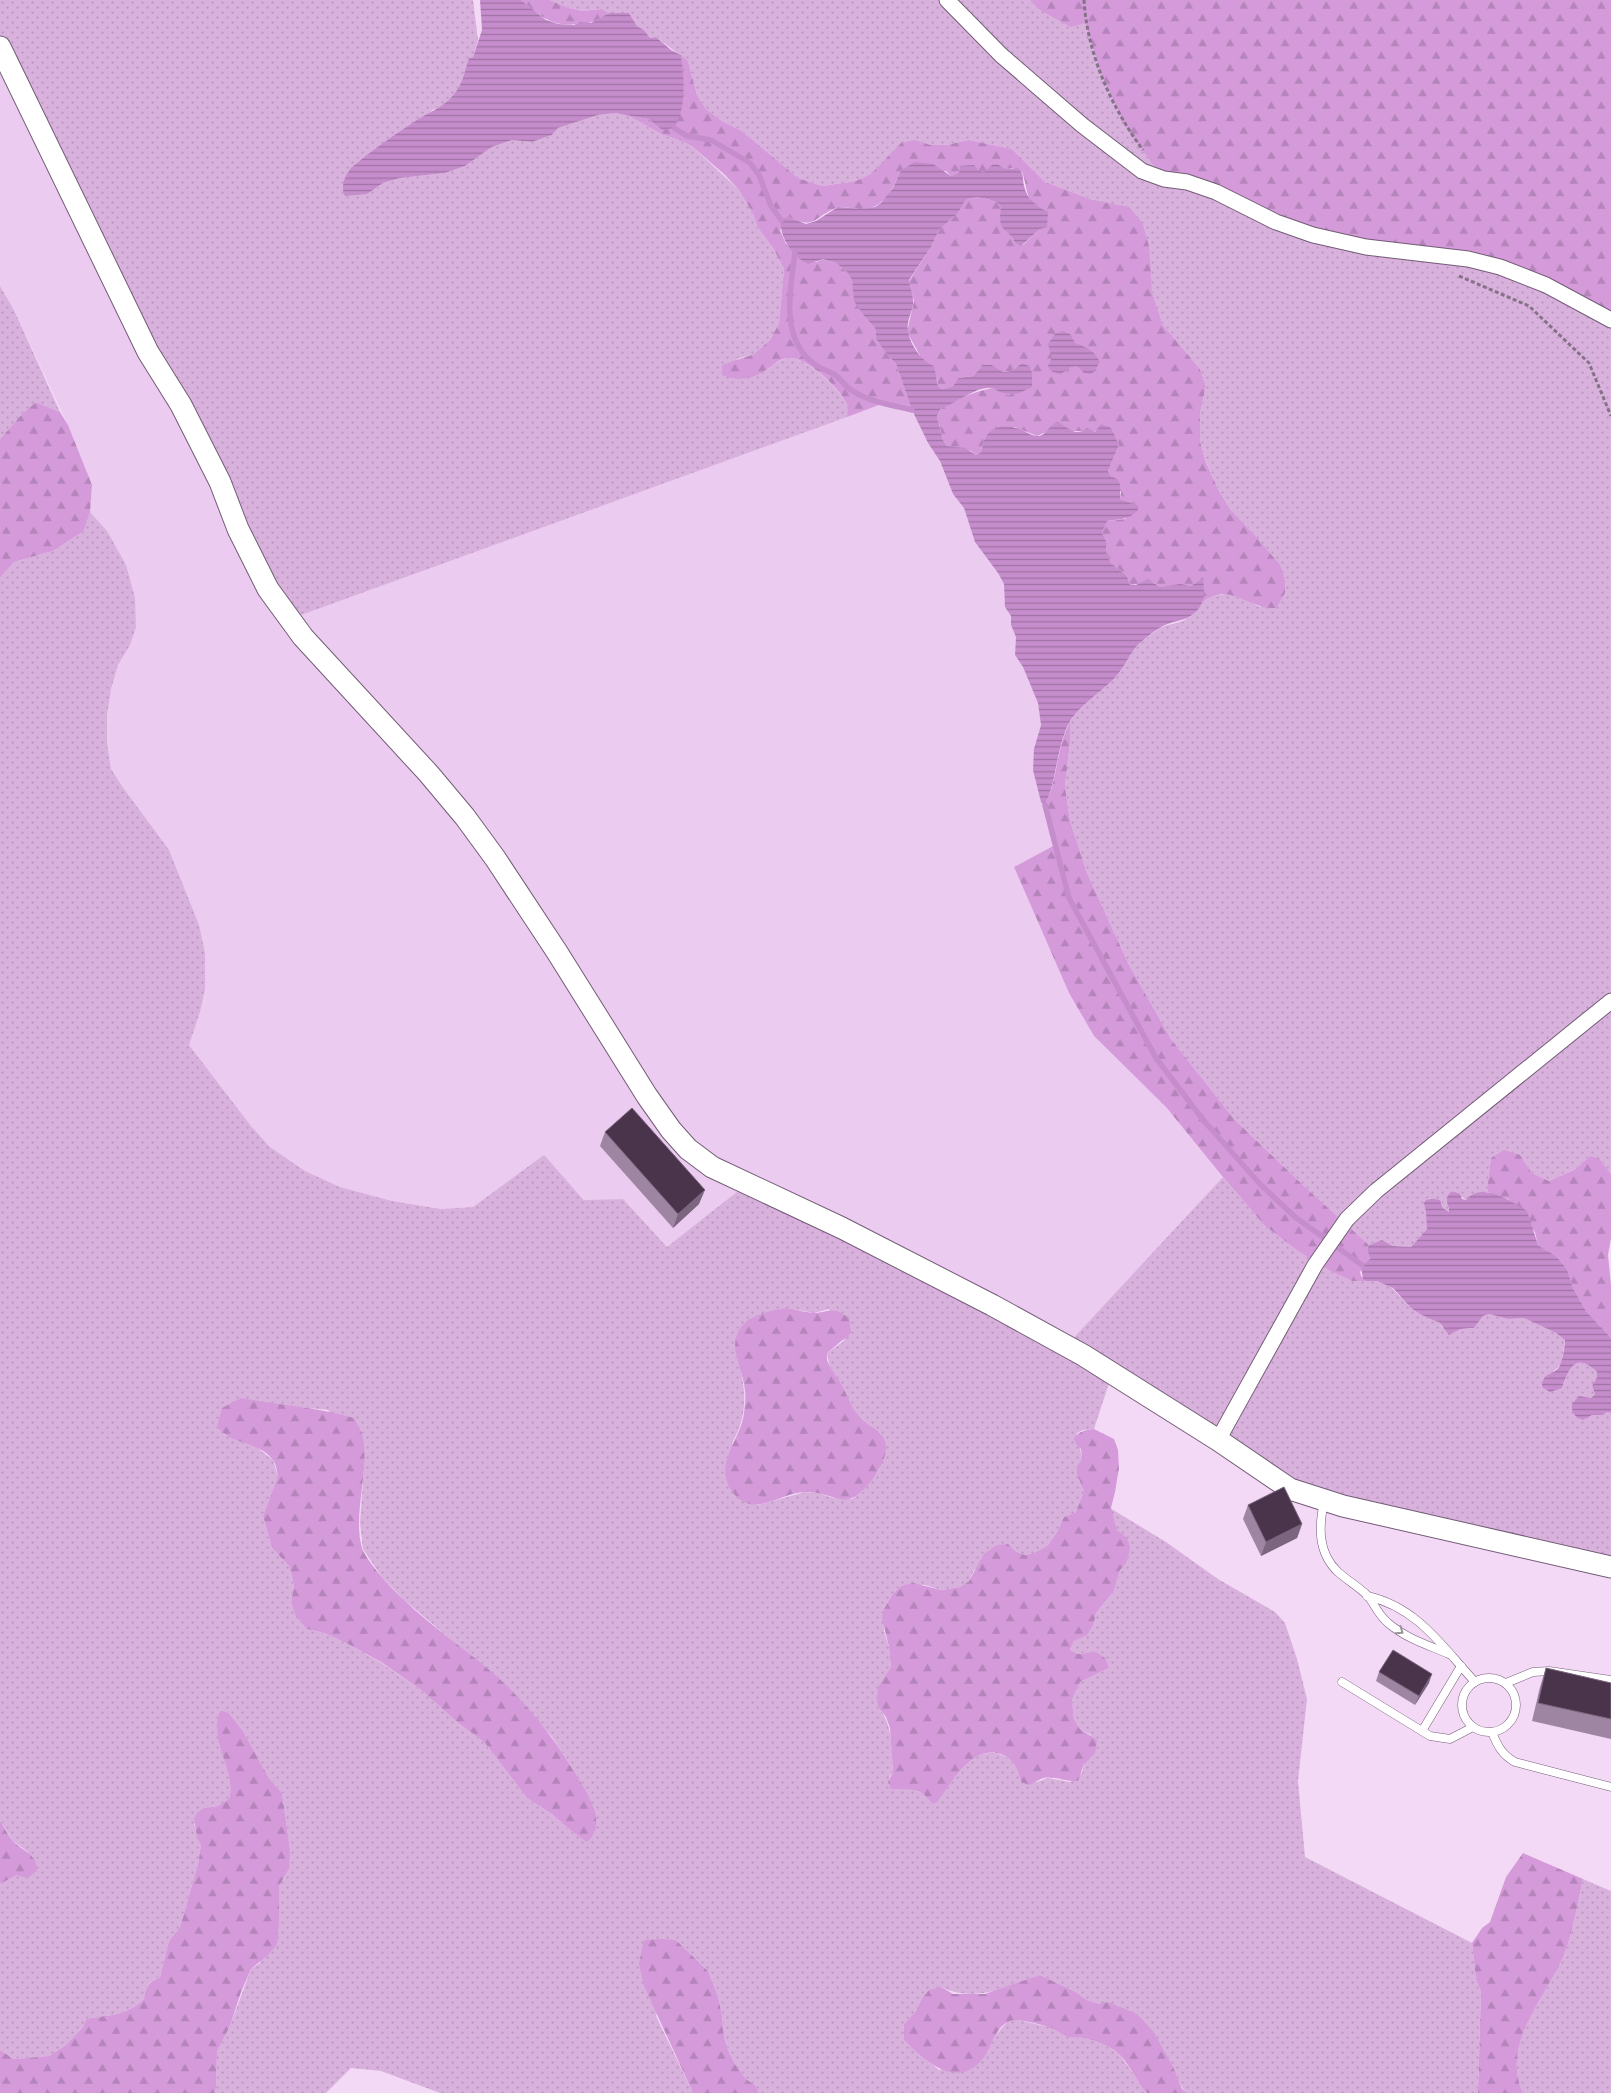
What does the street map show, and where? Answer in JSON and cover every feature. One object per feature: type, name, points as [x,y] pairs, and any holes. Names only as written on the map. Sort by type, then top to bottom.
[{"type":"street","points":[[947,0],[1001,55],[1082,125],[1142,171],[1164,178],[1187,182],[1216,192],[1276,222],[1313,235],[1366,246],[1468,259],[1500,267],[1546,286],[1611,320]]},
{"type":"street","points":[[0,47],[148,352],[181,405],[268,590],[303,637],[466,817],[557,952],[647,1096],[671,1130],[688,1149],[712,1166],[842,1228],[1009,1314],[1083,1355],[1218,1440],[1290,1489],[1324,1500],[1445,1531],[1611,1567]]},
{"type":"street","points":[[1218,1440],[1315,1265],[1347,1219],[1376,1191],[1611,1001]]},
{"type":"lane","points":[[1324,1500],[1320,1534],[1325,1554],[1337,1571],[1367,1596],[1388,1623],[1415,1642],[1449,1654]]},
{"type":"lane","points":[[1367,1596],[1384,1600],[1422,1623],[1475,1682]]},
{"type":"lane","points":[[1422,1731],[1461,1666]]},
{"type":"lane","points":[[1506,1683],[1533,1672],[1550,1670],[1611,1680]]},
{"type":"lane","points":[[1494,1678],[1506,1683],[1514,1693],[1516,1706],[1509,1724],[1492,1732],[1473,1727],[1465,1716],[1462,1704],[1466,1692],[1475,1682],[1481,1679],[1494,1678]]},
{"type":"lane","points":[[1342,1682],[1438,1739],[1450,1739],[1473,1727]]},
{"type":"lane","points":[[1492,1732],[1503,1753],[1515,1762],[1611,1787]]},
{"type":"path","points":[[1084,0],[1085,23],[1101,74],[1127,129],[1164,178]]},
{"type":"path","points":[[1453,273],[1529,306],[1590,363],[1611,416]]},
{"type":"shaded area","points":[[0,0],[473,0],[478,40],[473,57],[469,58],[460,85],[448,101],[432,110],[375,189],[383,183],[400,178],[445,173],[465,166],[492,147],[512,140],[532,142],[552,135],[558,128],[598,115],[615,113],[627,115],[661,134],[682,141],[693,147],[739,190],[753,214],[758,228],[773,248],[784,269],[779,323],[770,340],[754,354],[736,359],[768,369],[788,358],[804,363],[822,375],[838,391],[847,405],[847,417],[290,619],[0,47]]},
{"type":"shaded area","points":[[480,0],[521,0],[546,20],[558,24],[591,23],[609,13],[629,13],[637,26],[644,30],[650,38],[656,37],[671,50],[681,55],[684,92],[681,111],[674,128],[662,130],[648,119],[615,113],[598,115],[558,128],[552,135],[532,142],[512,140],[492,147],[465,166],[445,173],[400,178],[383,183],[367,194],[345,196],[343,189],[344,181],[351,168],[390,138],[443,105],[453,96],[463,78],[469,58],[473,57],[482,30]]},
{"type":"shaded area","points":[[550,0],[1030,0],[1038,9],[1085,23],[1101,74],[1468,259],[1611,320],[1611,1174],[1599,1158],[1590,1156],[1574,1170],[1549,1181],[1532,1173],[1520,1155],[1491,1158],[1488,1192],[1477,1194],[1466,1200],[1455,1192],[1448,1207],[1449,1212],[1443,1208],[1442,1203],[1428,1198],[1427,1229],[1411,1247],[1393,1246],[1382,1240],[1369,1245],[1235,1120],[1171,1039],[1129,965],[1087,873],[1070,821],[1065,786],[1070,742],[1070,722],[1082,704],[1120,672],[1127,658],[1140,643],[1161,627],[1183,621],[1194,614],[1203,602],[1212,596],[1227,594],[1243,598],[1260,607],[1285,593],[1285,580],[1279,565],[1230,509],[1218,489],[1206,461],[1200,441],[1200,413],[1206,386],[1200,369],[1163,325],[1152,292],[1149,273],[1093,200],[1045,182],[1012,149],[969,140],[946,145],[931,145],[915,140],[872,173],[856,181],[822,186],[798,178],[742,131],[722,121],[706,109],[697,95],[688,61],[656,37],[650,38],[644,30],[637,26],[629,13],[609,13],[600,9],[583,11],[569,8]]},
{"type":"shaded area","points":[[0,75],[15,78],[290,619],[884,403],[912,410],[928,443],[940,461],[953,494],[964,508],[975,542],[1004,584],[1005,607],[1011,616],[1011,625],[1016,637],[1015,655],[1023,667],[1038,703],[1041,725],[1038,736],[1038,786],[1055,845],[1014,867],[1069,993],[1094,1036],[1166,1107],[1223,1177],[1066,1346],[667,1248],[623,1199],[585,1200],[544,1156],[473,1207],[441,1209],[392,1201],[340,1187],[305,1171],[270,1147],[251,1126],[189,1045],[200,1012],[124,789],[111,769],[107,743],[107,716],[111,689],[118,665],[130,645],[107,531],[90,512],[92,485],[68,425],[14,310],[0,286]]},
{"type":"shaded area","points":[[915,162],[933,164],[951,176],[959,173],[960,166],[974,165],[979,171],[984,172],[992,165],[997,164],[1007,169],[1018,168],[1022,175],[1027,195],[1036,205],[1048,212],[1047,227],[1040,229],[1021,246],[1015,243],[1001,225],[1000,205],[982,198],[969,198],[965,200],[958,213],[939,230],[931,247],[909,280],[913,303],[908,323],[909,335],[919,355],[934,366],[938,386],[942,389],[953,386],[958,378],[973,376],[983,365],[992,365],[1003,372],[1011,371],[1022,363],[1029,366],[1032,373],[1032,387],[1021,392],[1007,394],[992,388],[986,388],[973,392],[941,408],[937,416],[943,440],[947,446],[965,448],[976,455],[980,453],[990,431],[1003,426],[1018,428],[1037,436],[1043,435],[1052,425],[1058,422],[1075,432],[1083,431],[1087,428],[1095,432],[1101,424],[1111,428],[1119,445],[1108,471],[1120,484],[1120,499],[1138,505],[1138,510],[1128,517],[1107,521],[1102,532],[1107,543],[1106,552],[1111,563],[1127,576],[1130,585],[1136,585],[1148,579],[1160,587],[1180,584],[1191,586],[1203,577],[1204,597],[1194,614],[1161,627],[1140,643],[1133,650],[1118,674],[1075,714],[1069,723],[1062,741],[1052,788],[1045,805],[1041,802],[1033,770],[1034,749],[1041,725],[1038,703],[1023,667],[1015,655],[1016,637],[1011,625],[1011,616],[1005,607],[1004,584],[975,542],[964,508],[953,494],[940,461],[928,443],[912,410],[896,364],[876,339],[875,328],[854,301],[852,280],[846,271],[836,263],[823,259],[808,264],[802,261],[792,251],[782,233],[781,220],[788,217],[806,224],[816,221],[838,207],[863,209],[875,207],[881,203],[893,188],[901,170]]},
{"type":"shaded area","points":[[0,286],[14,310],[60,412],[36,402],[22,414],[0,439]]},
{"type":"shaded area","points":[[1063,331],[1070,334],[1075,343],[1095,354],[1100,362],[1092,374],[1084,373],[1077,366],[1071,367],[1061,374],[1050,370],[1048,366],[1052,358],[1048,344],[1055,334]]},
{"type":"shaded area","points":[[90,512],[107,531],[126,565],[135,598],[136,627],[130,645],[118,665],[111,689],[107,716],[107,743],[111,769],[169,850],[199,925],[205,953],[205,989],[200,1012],[189,1045],[251,1126],[270,1147],[305,1171],[340,1187],[392,1201],[441,1209],[473,1207],[544,1155],[584,1200],[623,1199],[667,1247],[747,1184],[1066,1346],[1223,1177],[1265,1226],[1298,1251],[1332,1272],[1352,1281],[1377,1281],[1390,1286],[1411,1308],[1440,1323],[1442,1327],[1474,1328],[1483,1316],[1489,1314],[1508,1319],[1524,1318],[1556,1333],[1565,1340],[1561,1364],[1553,1372],[1562,1388],[1571,1369],[1578,1363],[1590,1366],[1597,1372],[1597,1377],[1592,1386],[1595,1394],[1591,1398],[1584,1397],[1583,1420],[1592,1415],[1611,1413],[1611,1567],[1290,1489],[1112,1374],[1094,1429],[1083,1430],[1077,1433],[1082,1459],[1078,1466],[1084,1491],[1076,1512],[1064,1517],[1048,1545],[1036,1552],[1025,1555],[1015,1551],[974,1570],[969,1581],[960,1587],[941,1590],[925,1585],[901,1586],[892,1595],[884,1609],[884,1631],[889,1647],[891,1667],[879,1687],[878,1707],[887,1722],[891,1738],[893,1772],[889,1778],[897,1789],[917,1791],[932,1804],[962,1769],[981,1755],[991,1753],[1010,1759],[1017,1769],[1021,1782],[1037,1782],[1048,1778],[1070,1782],[1082,1773],[1091,1735],[1080,1729],[1074,1719],[1072,1700],[1080,1682],[1109,1668],[1084,1653],[1078,1654],[1070,1650],[1074,1641],[1094,1623],[1096,1613],[1114,1591],[1120,1570],[1126,1564],[1130,1547],[1117,1530],[1110,1508],[1166,1542],[1218,1579],[1275,1612],[1285,1623],[1297,1659],[1307,1699],[1298,1781],[1305,1857],[1472,1943],[1476,1980],[1481,1991],[1478,2093],[1188,2093],[1183,2089],[1178,2080],[1100,2004],[1087,2000],[1076,1992],[1040,1975],[1003,1989],[978,1994],[953,1992],[941,1987],[921,2000],[916,2011],[904,2024],[904,2040],[939,2070],[987,2053],[995,2036],[1012,2019],[1049,2027],[1068,2037],[1085,2038],[1103,2043],[1120,2055],[1147,2093],[759,2093],[755,2085],[746,2079],[735,2064],[728,2050],[724,2037],[718,1996],[708,1971],[676,1940],[656,2016],[693,2093],[440,2093],[381,2071],[351,2068],[326,2093],[215,2093],[217,2052],[230,2026],[251,1969],[260,1963],[279,1887],[285,1876],[290,1849],[282,1793],[269,1778],[243,1731],[229,1713],[217,1730],[231,1783],[230,1798],[218,1806],[204,1808],[194,1824],[201,1845],[198,1864],[180,1927],[169,1941],[160,1977],[148,1985],[144,1999],[138,2005],[117,2014],[86,2019],[83,2027],[66,2045],[49,2056],[14,2059],[0,2050],[0,1884],[17,1875],[28,1852],[13,1841],[0,1820],[0,578],[14,562],[53,551],[84,531]],"holes":[[[787,1308],[814,1313],[829,1309],[844,1341],[827,1353],[830,1368],[858,1416],[881,1434],[886,1449],[879,1470],[862,1492],[852,1499],[833,1498],[818,1493],[805,1492],[758,1505],[732,1443],[741,1422],[744,1401],[744,1390],[737,1357]],[[271,1404],[328,1410],[364,1467],[360,1523],[363,1549],[381,1576],[403,1599],[508,1688],[552,1737],[573,1769],[588,1842],[570,1830],[552,1814],[527,1798],[485,1743],[457,1722],[421,1690],[380,1662],[348,1644],[324,1633],[307,1629],[291,1602],[294,1585],[289,1566],[272,1548],[263,1516],[278,1476],[273,1460],[256,1447],[223,1434]]]},
{"type":"shaded area","points":[[1451,1192],[1460,1194],[1462,1199],[1466,1200],[1480,1192],[1488,1192],[1505,1198],[1527,1211],[1538,1245],[1556,1256],[1567,1269],[1573,1288],[1586,1311],[1611,1338],[1611,1413],[1592,1415],[1583,1420],[1573,1412],[1572,1404],[1579,1396],[1591,1398],[1595,1394],[1592,1386],[1597,1377],[1597,1372],[1583,1363],[1578,1363],[1570,1369],[1562,1388],[1550,1392],[1542,1387],[1546,1376],[1556,1370],[1562,1358],[1565,1340],[1556,1333],[1524,1318],[1508,1319],[1489,1314],[1483,1316],[1474,1328],[1460,1329],[1449,1335],[1440,1323],[1411,1308],[1393,1288],[1377,1281],[1366,1281],[1363,1279],[1361,1267],[1370,1259],[1367,1249],[1369,1245],[1382,1240],[1393,1246],[1411,1247],[1427,1229],[1425,1201],[1431,1199],[1440,1200],[1443,1208],[1449,1212],[1447,1197]]},
{"type":"shaded area","points":[[1583,1879],[1611,1891],[1611,2093],[1523,2093],[1517,2073],[1518,2054],[1522,2036],[1560,1965],[1567,1947]]},
{"type":"green space","points":[[521,0],[550,0],[569,8],[583,11],[601,9],[609,13],[590,23],[555,23]]},
{"type":"green space","points":[[1030,0],[1611,0],[1611,320],[1500,267],[1366,247],[1164,179],[1127,129],[1101,74],[1085,23],[1071,27],[1038,9]]},
{"type":"green space","points":[[681,55],[688,61],[697,95],[706,109],[722,121],[742,131],[798,178],[822,186],[856,181],[872,173],[901,143],[915,140],[931,145],[946,145],[969,140],[1012,149],[1045,182],[1093,200],[1129,207],[1142,222],[1149,246],[1152,292],[1163,325],[1200,369],[1206,386],[1200,413],[1200,441],[1206,462],[1218,489],[1230,509],[1280,565],[1285,580],[1285,593],[1276,608],[1263,607],[1225,594],[1211,597],[1203,602],[1203,577],[1191,586],[1160,587],[1153,582],[1130,585],[1127,576],[1111,563],[1106,552],[1107,543],[1102,532],[1106,521],[1125,519],[1138,505],[1120,499],[1121,492],[1108,471],[1119,445],[1114,436],[1097,430],[1094,432],[1070,431],[1063,425],[1037,436],[1015,427],[986,436],[980,453],[976,455],[971,451],[947,446],[943,440],[937,416],[941,408],[968,395],[992,388],[1009,395],[1022,363],[1011,371],[1002,372],[992,365],[983,365],[973,376],[958,378],[953,386],[942,389],[938,386],[937,379],[922,359],[907,332],[914,301],[909,281],[931,247],[939,230],[958,213],[964,200],[982,198],[1000,205],[1003,226],[1015,243],[1023,245],[1040,229],[1043,209],[1033,203],[1030,198],[1022,172],[1013,168],[1007,169],[997,164],[984,172],[951,176],[946,171],[901,170],[891,191],[881,203],[875,206],[867,209],[836,208],[810,222],[797,221],[788,217],[780,230],[786,244],[803,261],[816,262],[823,259],[836,263],[846,271],[852,280],[855,301],[864,316],[875,328],[876,339],[896,364],[912,410],[884,403],[847,417],[847,405],[844,398],[831,383],[814,368],[796,359],[783,359],[752,377],[740,379],[722,375],[722,365],[754,354],[770,340],[779,323],[784,269],[773,248],[758,228],[753,214],[739,190],[725,175],[693,147],[661,134],[627,115],[648,119],[662,130],[683,76]]},
{"type":"green space","points":[[36,402],[60,412],[68,425],[92,485],[90,512],[84,531],[53,551],[14,562],[0,578],[0,439],[22,414]]},
{"type":"green space","points":[[1070,722],[1070,742],[1065,786],[1070,821],[1087,873],[1129,965],[1171,1039],[1235,1120],[1369,1245],[1367,1249],[1370,1259],[1360,1272],[1366,1281],[1352,1281],[1332,1272],[1298,1251],[1265,1226],[1166,1107],[1094,1036],[1069,993],[1014,867],[1055,845],[1045,805],[1065,732]]},
{"type":"green space","points":[[1504,1150],[1520,1155],[1532,1173],[1549,1181],[1574,1170],[1590,1156],[1599,1158],[1611,1174],[1611,1238],[1608,1255],[1611,1285],[1611,1338],[1586,1311],[1573,1288],[1567,1269],[1556,1256],[1538,1245],[1535,1232],[1508,1199],[1488,1192],[1491,1158]]},
{"type":"green space","points":[[787,1308],[812,1313],[835,1311],[849,1318],[851,1333],[827,1353],[827,1360],[856,1412],[880,1434],[886,1449],[883,1462],[877,1473],[863,1491],[855,1497],[840,1499],[805,1492],[760,1504],[751,1504],[735,1495],[728,1484],[725,1474],[726,1464],[742,1423],[745,1402],[744,1384],[735,1346],[738,1332],[746,1321],[752,1318],[766,1312]]},
{"type":"green space","points":[[241,1398],[312,1409],[354,1418],[361,1433],[364,1448],[359,1534],[365,1554],[397,1594],[496,1676],[520,1699],[549,1734],[574,1772],[593,1807],[596,1822],[595,1829],[587,1842],[552,1814],[527,1798],[485,1743],[457,1722],[421,1690],[381,1662],[348,1644],[324,1633],[307,1629],[296,1616],[291,1602],[294,1585],[289,1566],[272,1548],[263,1516],[278,1476],[275,1463],[260,1449],[230,1437],[217,1427],[222,1408]]},
{"type":"green space","points":[[1094,1429],[1114,1439],[1118,1450],[1119,1468],[1111,1508],[1117,1530],[1127,1538],[1130,1547],[1126,1564],[1120,1570],[1114,1591],[1096,1613],[1094,1623],[1087,1635],[1074,1641],[1070,1650],[1078,1654],[1096,1652],[1105,1658],[1109,1668],[1080,1682],[1072,1700],[1074,1719],[1080,1729],[1097,1740],[1095,1753],[1084,1764],[1078,1781],[1048,1778],[1029,1785],[1021,1782],[1017,1769],[1009,1759],[1001,1754],[990,1752],[972,1760],[963,1768],[937,1802],[932,1804],[923,1794],[914,1790],[891,1789],[888,1782],[893,1772],[890,1728],[886,1717],[878,1707],[877,1697],[878,1687],[891,1667],[889,1647],[882,1618],[884,1609],[892,1595],[901,1586],[913,1583],[941,1590],[960,1587],[969,1581],[984,1554],[997,1545],[1008,1544],[1015,1551],[1025,1555],[1036,1552],[1048,1545],[1064,1517],[1076,1512],[1084,1491],[1077,1474],[1077,1466],[1082,1459],[1081,1449],[1074,1439],[1082,1431]]},
{"type":"green space","points":[[220,1711],[229,1713],[243,1731],[269,1778],[282,1793],[290,1849],[289,1868],[279,1887],[277,1944],[269,1954],[251,1969],[241,1992],[230,2026],[217,2052],[215,2093],[0,2093],[0,2050],[14,2059],[49,2056],[66,2045],[83,2027],[86,2019],[117,2014],[138,2005],[144,1999],[148,1985],[160,1977],[169,1941],[180,1927],[198,1864],[201,1845],[197,1837],[194,1819],[197,1813],[204,1808],[218,1806],[230,1798],[230,1782],[218,1738],[217,1720]]},
{"type":"green space","points":[[0,1820],[13,1841],[35,1860],[37,1871],[27,1878],[17,1875],[0,1884]]},
{"type":"green space","points":[[1523,1853],[1583,1879],[1567,1947],[1560,1965],[1522,2036],[1518,2054],[1517,2073],[1523,2093],[1478,2093],[1481,1991],[1476,1980],[1472,1943],[1482,1928],[1490,1922],[1506,1877]]},
{"type":"green space","points":[[644,1940],[676,1940],[708,1971],[718,1996],[724,2037],[728,2050],[735,2064],[746,2079],[755,2085],[759,2093],[693,2093],[644,1986],[639,1964]]},
{"type":"green space","points":[[1040,1975],[1076,1992],[1087,2000],[1100,2004],[1108,2002],[1137,2014],[1153,2031],[1173,2067],[1182,2089],[1188,2093],[1147,2093],[1125,2060],[1113,2049],[1093,2040],[1068,2037],[1051,2028],[1030,2022],[1013,2020],[1006,2023],[999,2030],[988,2051],[978,2064],[968,2071],[957,2073],[935,2066],[904,2040],[904,2024],[916,2011],[921,2000],[929,1990],[941,1987],[953,1994],[985,1994]]},
{"type":"building","points":[[632,1108],[705,1190],[678,1214],[605,1132]]},
{"type":"building","points":[[1284,1487],[1302,1524],[1266,1542],[1248,1505]]},
{"type":"building","points":[[1393,1650],[1432,1674],[1419,1696],[1379,1672]]},
{"type":"building","points":[[1546,1668],[1611,1683],[1611,1719],[1538,1703]]},
{"type":"waterway","points":[[674,128],[687,136],[711,140],[750,163],[759,175],[771,206],[781,220]]},
{"type":"waterway","points":[[795,253],[790,297],[791,327],[803,352],[815,365],[834,374],[858,394],[880,403],[912,410]]},
{"type":"waterway","points":[[1045,805],[1069,898],[1156,1058],[1204,1121],[1260,1184],[1295,1217],[1362,1265]]}]
